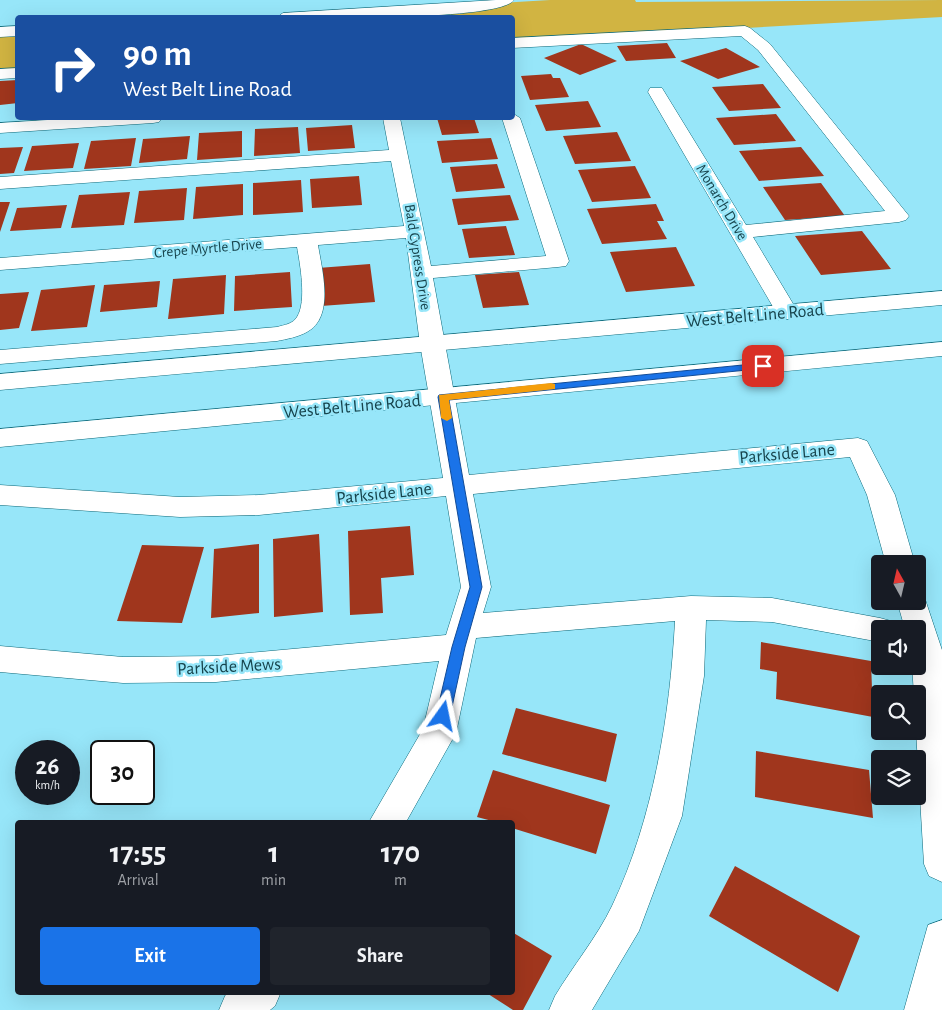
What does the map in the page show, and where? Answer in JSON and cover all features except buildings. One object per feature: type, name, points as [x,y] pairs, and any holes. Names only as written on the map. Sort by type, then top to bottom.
[{"type":"street","points":[[338,15],[465,8],[500,4],[507,0]]},
{"type":"street","points":[[0,32],[15,31]]},
{"type":"street","points":[[515,43],[745,31],[764,48],[796,85],[899,216],[740,232]]},
{"type":"street","points":[[0,74],[15,73]]},
{"type":"street","name":"Monarch Drive","points":[[656,92],[787,312]]},
{"type":"street","points":[[0,128],[122,120]]},
{"type":"street","name":"Bald Cypress Drive","points":[[388,820],[439,733],[461,637],[476,587],[432,344],[415,231],[392,120]]},
{"type":"street","points":[[422,273],[558,261],[512,120]]},
{"type":"street","points":[[0,183],[400,154]]},
{"type":"street","name":"Crepe Myrtle Drive","points":[[0,264],[415,231]]},
{"type":"street","points":[[0,357],[277,334],[302,327],[312,313],[313,295],[307,240]]},
{"type":"street","name":"West Belt Line Road","points":[[0,382],[942,298]]},
{"type":"street","name":"West Belt Line Road","points":[[0,438],[942,348]]},
{"type":"street","name":"Parkside Lane","points":[[0,495],[180,507],[269,504],[366,496],[458,484],[858,447],[881,495],[898,555]]},
{"type":"street","points":[[569,1010],[626,918],[664,816],[688,676],[691,608]]},
{"type":"street","name":"Parkside Mews","points":[[0,659],[123,670],[216,669],[691,608],[772,610],[871,628]]},
{"type":"street","points":[[926,650],[937,726],[942,864]]},
{"type":"street","points":[[924,1010],[942,939]]},
{"type":"street","points":[[239,1010],[257,995]]},
{"type":"shaded area","points":[[550,0],[635,0],[636,2],[942,0],[942,17],[515,41],[515,15],[288,15]]},
{"type":"shaded area","points":[[15,30],[15,69],[0,70],[0,31]]},
{"type":"slow traffic","points":[[447,418],[443,397],[551,387]]},
{"type":"route","points":[[443,716],[458,647],[476,587],[443,397],[763,366]]}]
